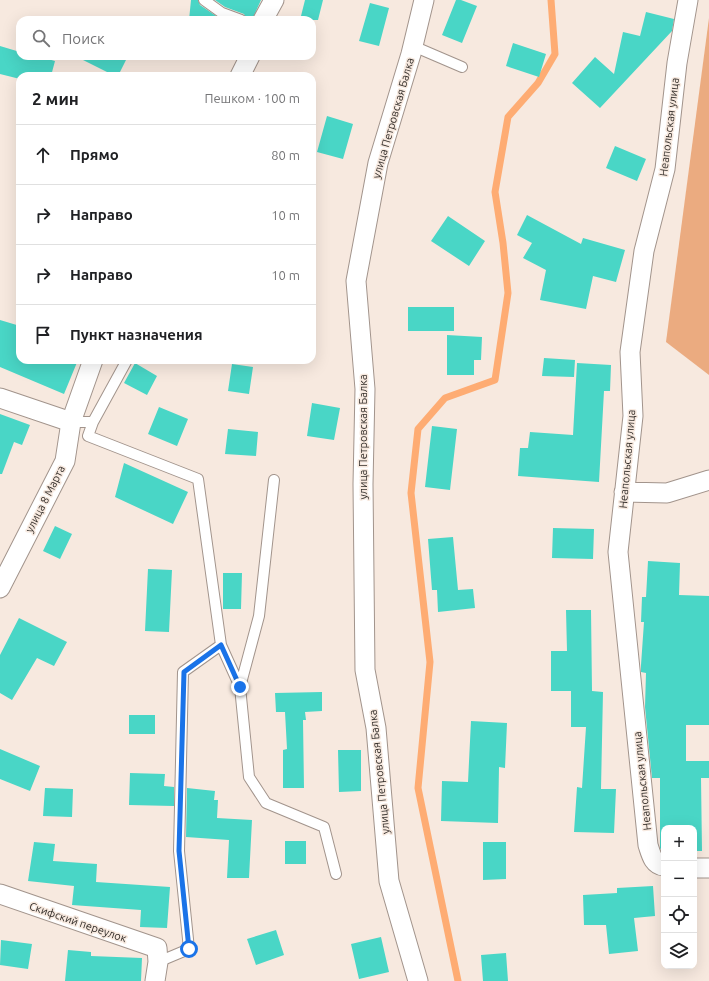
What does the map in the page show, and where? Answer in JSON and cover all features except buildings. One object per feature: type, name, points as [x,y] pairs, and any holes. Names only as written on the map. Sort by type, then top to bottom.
[{"type":"street","points":[[265,16],[274,0]]},
{"type":"street","name":"улица Петровская Балка","points":[[418,981],[389,881],[376,728],[365,670],[363,484],[365,389],[356,281],[378,163],[413,46],[424,0]]},
{"type":"street","name":"Неапольская улица","points":[[661,866],[654,860],[648,845],[618,552],[633,416],[630,352],[644,252],[665,169],[677,63],[688,0]]},
{"type":"street","points":[[242,72],[248,60]]},
{"type":"street","name":"улица 8 Марта","points":[[0,588],[65,461],[71,422],[92,364]]},
{"type":"street","points":[[0,398],[71,422]]},
{"type":"street","points":[[624,492],[668,494],[709,480]]},
{"type":"street","points":[[697,868],[709,868]]},
{"type":"street","name":"Скифский переулок","points":[[0,894],[157,970]]},
{"type":"lane","points":[[204,0],[222,13],[230,16]]},
{"type":"lane","points":[[413,46],[462,67]]},
{"type":"lane","points":[[125,364],[93,422],[88,436],[198,479],[221,645],[240,687],[248,777],[266,803],[324,827],[336,874]]},
{"type":"lane","points":[[71,422],[93,422]]},
{"type":"lane","points":[[240,687],[259,616],[274,480]]},
{"type":"lane","points":[[157,970],[189,949],[179,851],[184,672],[221,645]]},
{"type":"shaded area","points":[[709,18],[709,375],[666,342]]},
{"type":"waterway","points":[[458,981],[418,788],[430,662],[411,493],[418,429],[445,398],[495,380],[508,293],[503,243],[495,192],[508,117],[538,83],[555,54],[551,0]]},
{"type":"route","points":[[189,949],[179,851],[184,672],[221,645],[240,687]]}]
